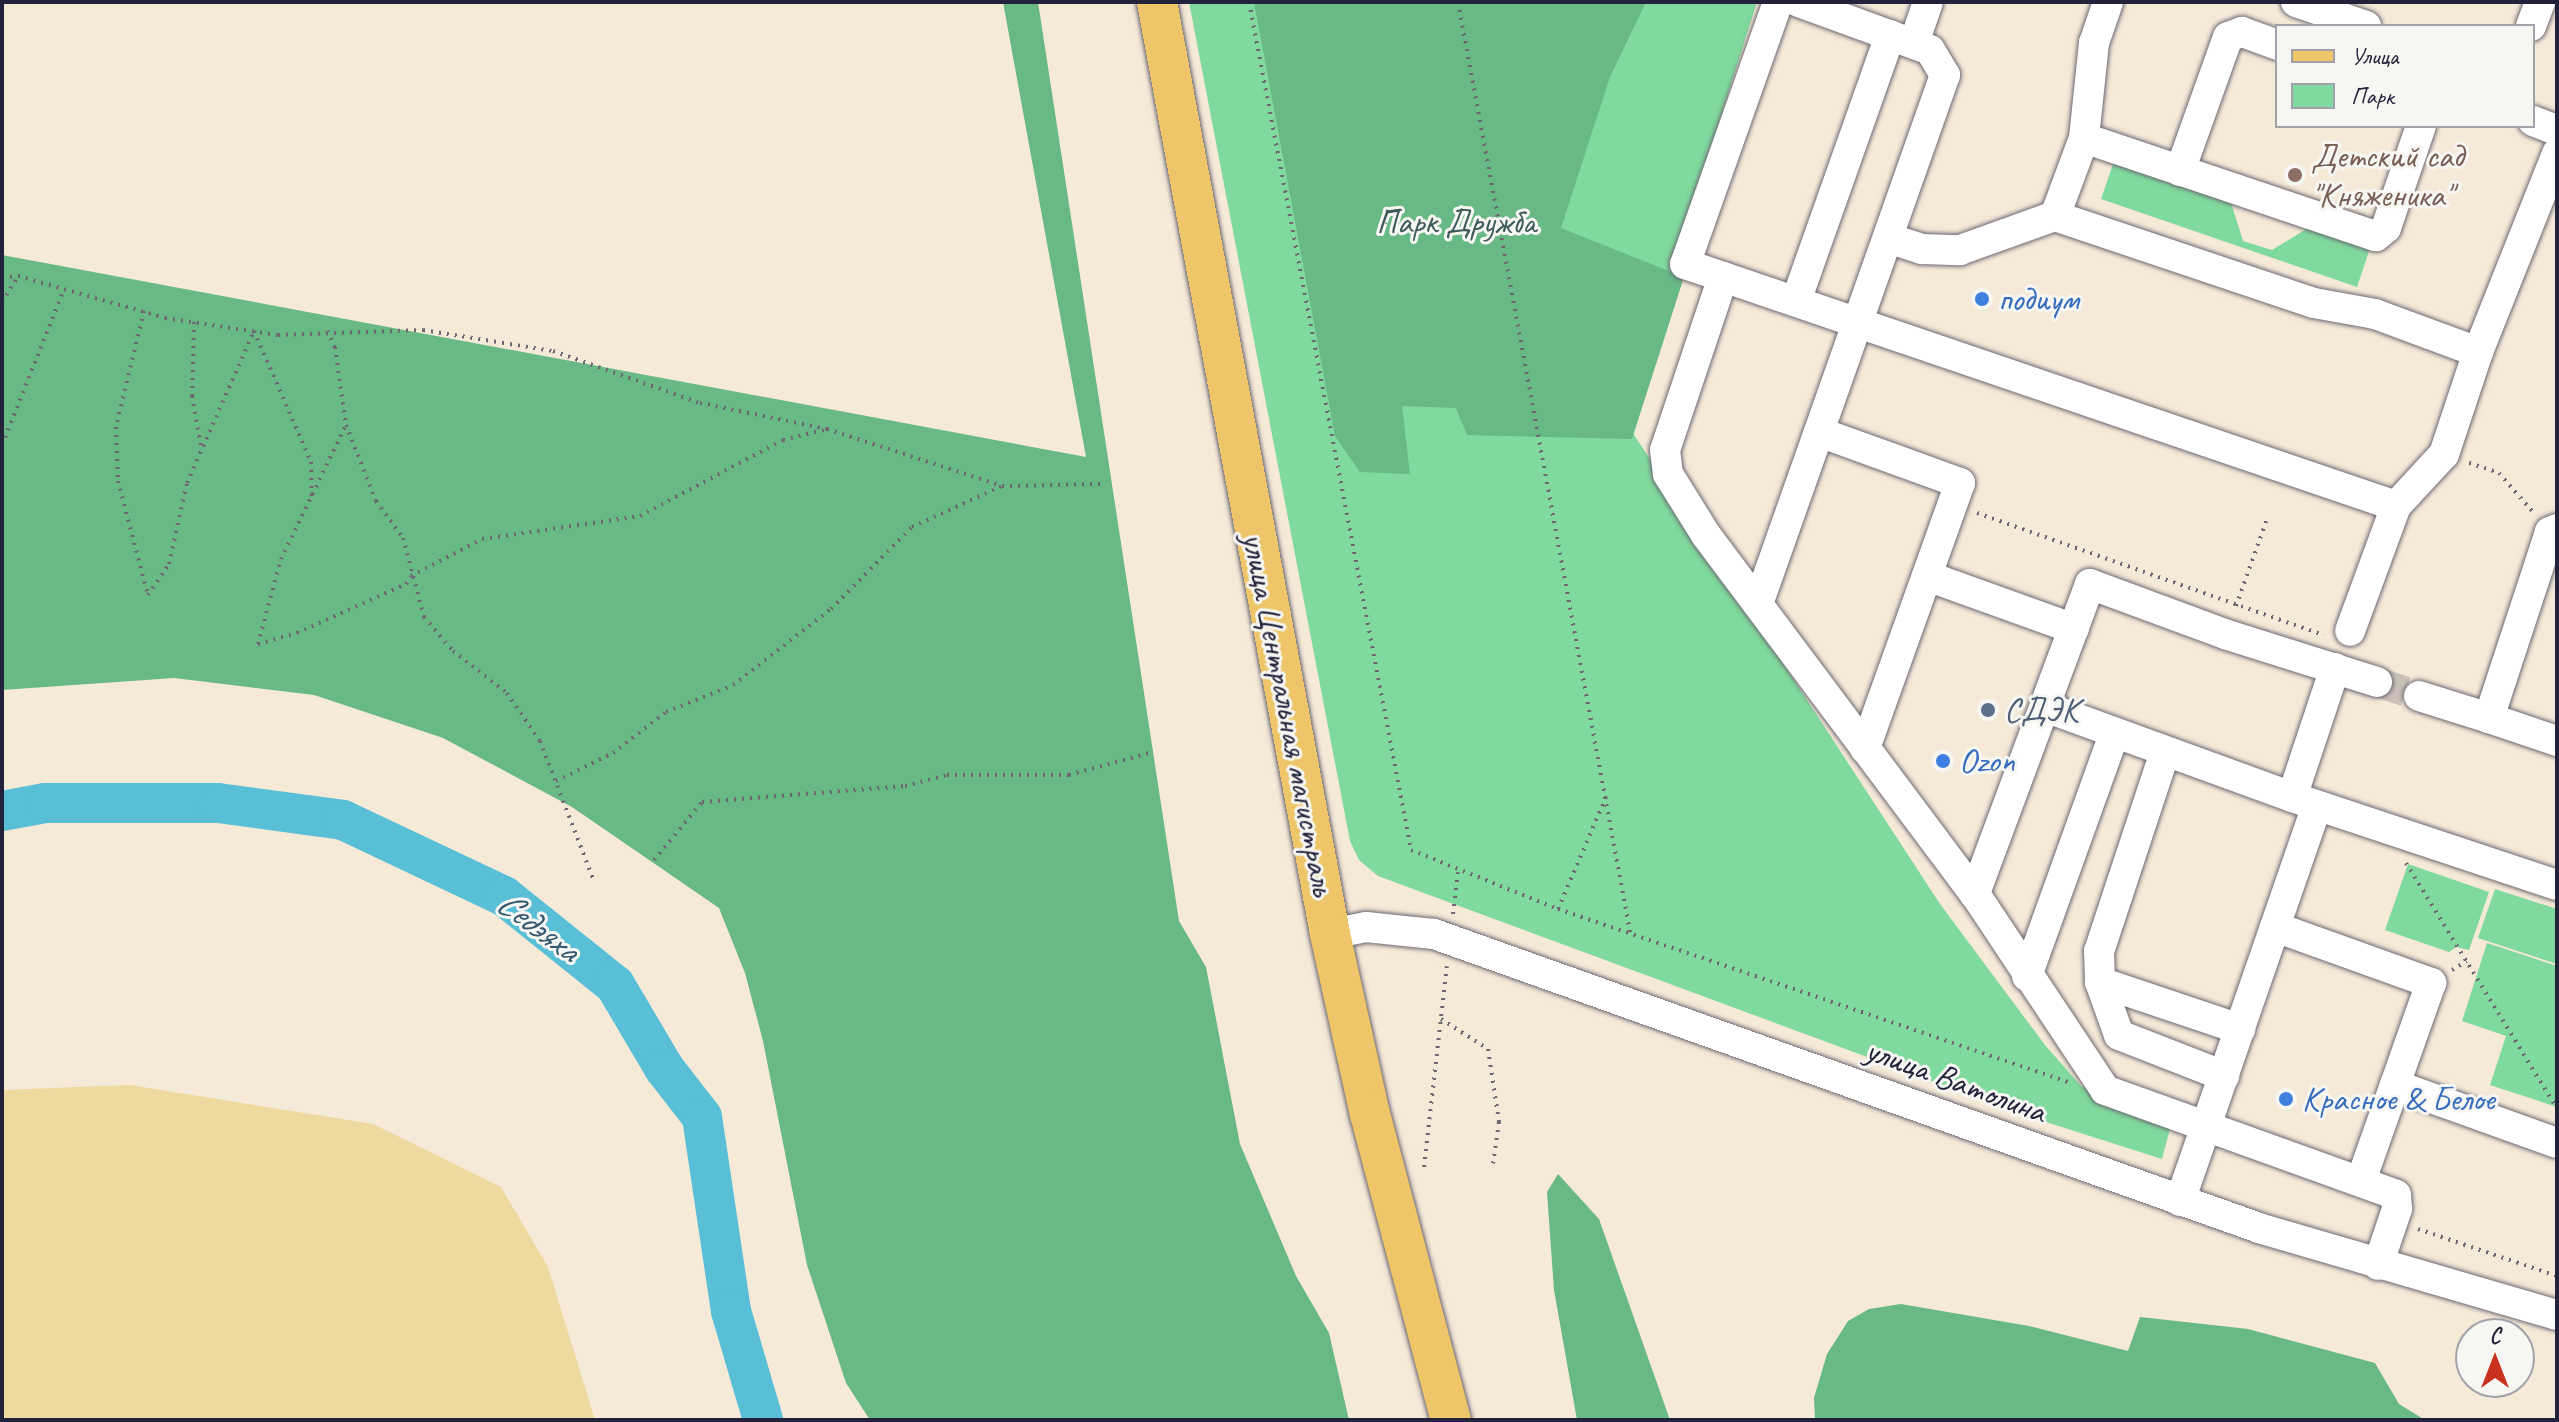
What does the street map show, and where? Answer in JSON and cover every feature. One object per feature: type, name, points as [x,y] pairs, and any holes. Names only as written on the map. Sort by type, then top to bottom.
[{"type":"main road","name":"улица Центральная магистраль","points":[[1157,2],[1330,934],[1370,1114],[1451,1420]]},
{"type":"street","points":[[1778,2],[1685,264],[2396,506]]},
{"type":"street","points":[[1758,604],[1945,83],[1939,58],[1902,39],[1799,2]]},
{"type":"street","points":[[1796,301],[1902,39],[1928,2]]},
{"type":"street","points":[[2055,216],[2084,138],[2094,43],[2108,2]]},
{"type":"street","points":[[2296,2],[2360,24]]},
{"type":"street","points":[[2532,24],[2540,2]]},
{"type":"street","points":[[2180,171],[2228,37],[2242,32],[2275,44]]},
{"type":"street","points":[[2535,122],[2557,130]]},
{"type":"street","points":[[2084,138],[2376,236],[2386,228],[2420,128]]},
{"type":"street","points":[[2350,631],[2396,506],[2444,454],[2478,352],[2557,153]]},
{"type":"street","points":[[1888,238],[1922,249],[1960,250],[2055,216],[2314,303],[2375,314],[2478,352]]},
{"type":"street","points":[[1723,277],[1664,461],[1706,535],[1975,894],[2105,1090],[2390,1191],[2398,1202],[2378,1265]]},
{"type":"street","points":[[1819,432],[1960,483],[1865,749]]},
{"type":"street","points":[[2489,718],[2554,531]]},
{"type":"street","points":[[1927,576],[2074,629]]},
{"type":"street","points":[[1975,894],[2090,584],[2225,634],[2377,682]]},
{"type":"street","points":[[2180,1201],[2275,927],[2335,668]]},
{"type":"street","points":[[2419,696],[2557,741]]},
{"type":"street","points":[[2045,707],[2305,801],[2557,885]]},
{"type":"street","points":[[2027,976],[2114,734]]},
{"type":"street","points":[[2160,767],[2099,951],[2100,982],[2119,1035],[2224,1076]]},
{"type":"street","name":"улица Ватолина","points":[[1330,934],[1400,927],[1450,939],[2180,1201],[2378,1265],[2557,1315]]},
{"type":"street","points":[[2275,927],[2431,983],[2361,1181]]},
{"type":"street","points":[[2100,982],[2240,1029]]},
{"type":"street","points":[[2395,1085],[2557,1143]]},
{"type":"path","points":[[1249,2],[1411,850],[1458,872],[1558,909],[2081,1086]]},
{"type":"path","points":[[1458,2],[1630,932]]},
{"type":"path","points":[[2,302],[18,276]]},
{"type":"path","points":[[2,278],[18,276],[144,311],[254,331],[423,330],[553,351],[700,403],[827,429],[1002,486],[1105,484]]},
{"type":"path","points":[[2,445],[64,289]]},
{"type":"path","points":[[144,311],[116,427],[118,481],[148,595],[169,564],[187,483],[254,331]]},
{"type":"path","points":[[194,322],[192,396],[201,448]]},
{"type":"path","points":[[254,331],[311,462],[312,501]]},
{"type":"path","points":[[327,331],[335,347],[346,425],[376,501],[403,538],[424,617],[453,651],[507,693],[540,741],[594,881]]},
{"type":"path","points":[[346,425],[312,501],[281,559],[258,644],[297,633],[406,584],[411,576],[482,539],[640,516],[783,440],[827,429]]},
{"type":"path","points":[[2444,454],[2499,473],[2554,531]]},
{"type":"path","points":[[556,781],[613,753],[666,712],[733,685],[831,609],[912,527],[1002,486]]},
{"type":"path","points":[[1953,504],[2318,633]]},
{"type":"path","points":[[2225,634],[2267,519]]},
{"type":"path","points":[[654,860],[702,802],[905,786],[947,775],[1069,775],[1149,753]]},
{"type":"path","points":[[1558,909],[1606,795]]},
{"type":"path","points":[[2383,827],[2557,1108]]},
{"type":"path","points":[[1424,1167],[1458,872]]},
{"type":"path","points":[[1441,1019],[1488,1049],[1499,1122],[1493,1164]]},
{"type":"green space","points":[[1003,2],[1038,2],[1179,921],[1206,967],[1240,1144],[1296,1276],[1329,1333],[1349,1420],[870,1420],[846,1383],[807,1265],[763,1041],[745,973],[719,908],[572,807],[443,738],[314,695],[174,678],[2,690],[2,255],[1086,457]]},
{"type":"green space","name":"Парк Дружба","points":[[1189,2],[1757,2],[1672,271],[1631,430],[1940,904],[2045,1045],[2081,1086],[2172,1121],[2162,1159],[2024,1115],[1378,876],[1359,860],[1350,841]]},
{"type":"green space","points":[[1254,2],[1646,2],[1610,77],[1561,228],[1684,277],[1632,439],[1467,435],[1456,408],[1402,406],[1410,474],[1360,472],[1335,436]]},
{"type":"green space","points":[[2115,158],[2229,196],[2243,241],[2272,250],[2313,225],[2371,245],[2357,287],[2101,199]]},
{"type":"green space","points":[[2408,864],[2489,892],[2469,950],[2456,947],[2449,952],[2385,930]]},
{"type":"green space","points":[[2495,889],[2557,909],[2557,964],[2478,938]]},
{"type":"green space","points":[[2487,943],[2557,966],[2557,1107],[2490,1085],[2506,1036],[2462,1021]]},
{"type":"green space","points":[[1558,1174],[1599,1219],[1670,1420],[1577,1420],[1554,1290],[1547,1192]]},
{"type":"green space","points":[[1901,1304],[2029,1326],[2128,1351],[2140,1317],[2248,1329],[2375,1363],[2399,1404],[2425,1420],[1815,1420],[1814,1398],[1827,1354],[1848,1321],[1869,1309]]},
{"type":"sand","points":[[130,1085],[373,1124],[501,1187],[548,1267],[595,1420],[2,1420],[2,1090]]},
{"type":"waterway","name":"Седэяха","points":[[2,811],[45,803],[218,803],[343,820],[504,896],[615,985],[664,1068],[702,1117],[731,1311],[763,1420]]},
{"type":"tunnel","points":[[2377,682],[2419,696]]},
{"type":"place","name":"Детский сад \"Княженика\"","points":[[2295,175]]},
{"type":"place","name":"подиум","points":[[1982,299]]},
{"type":"place","name":"СДЭК","points":[[1988,710]]},
{"type":"place","name":"Ozon","points":[[1943,761]]},
{"type":"place","name":"Красное & Белое","points":[[2286,1099]]}]
